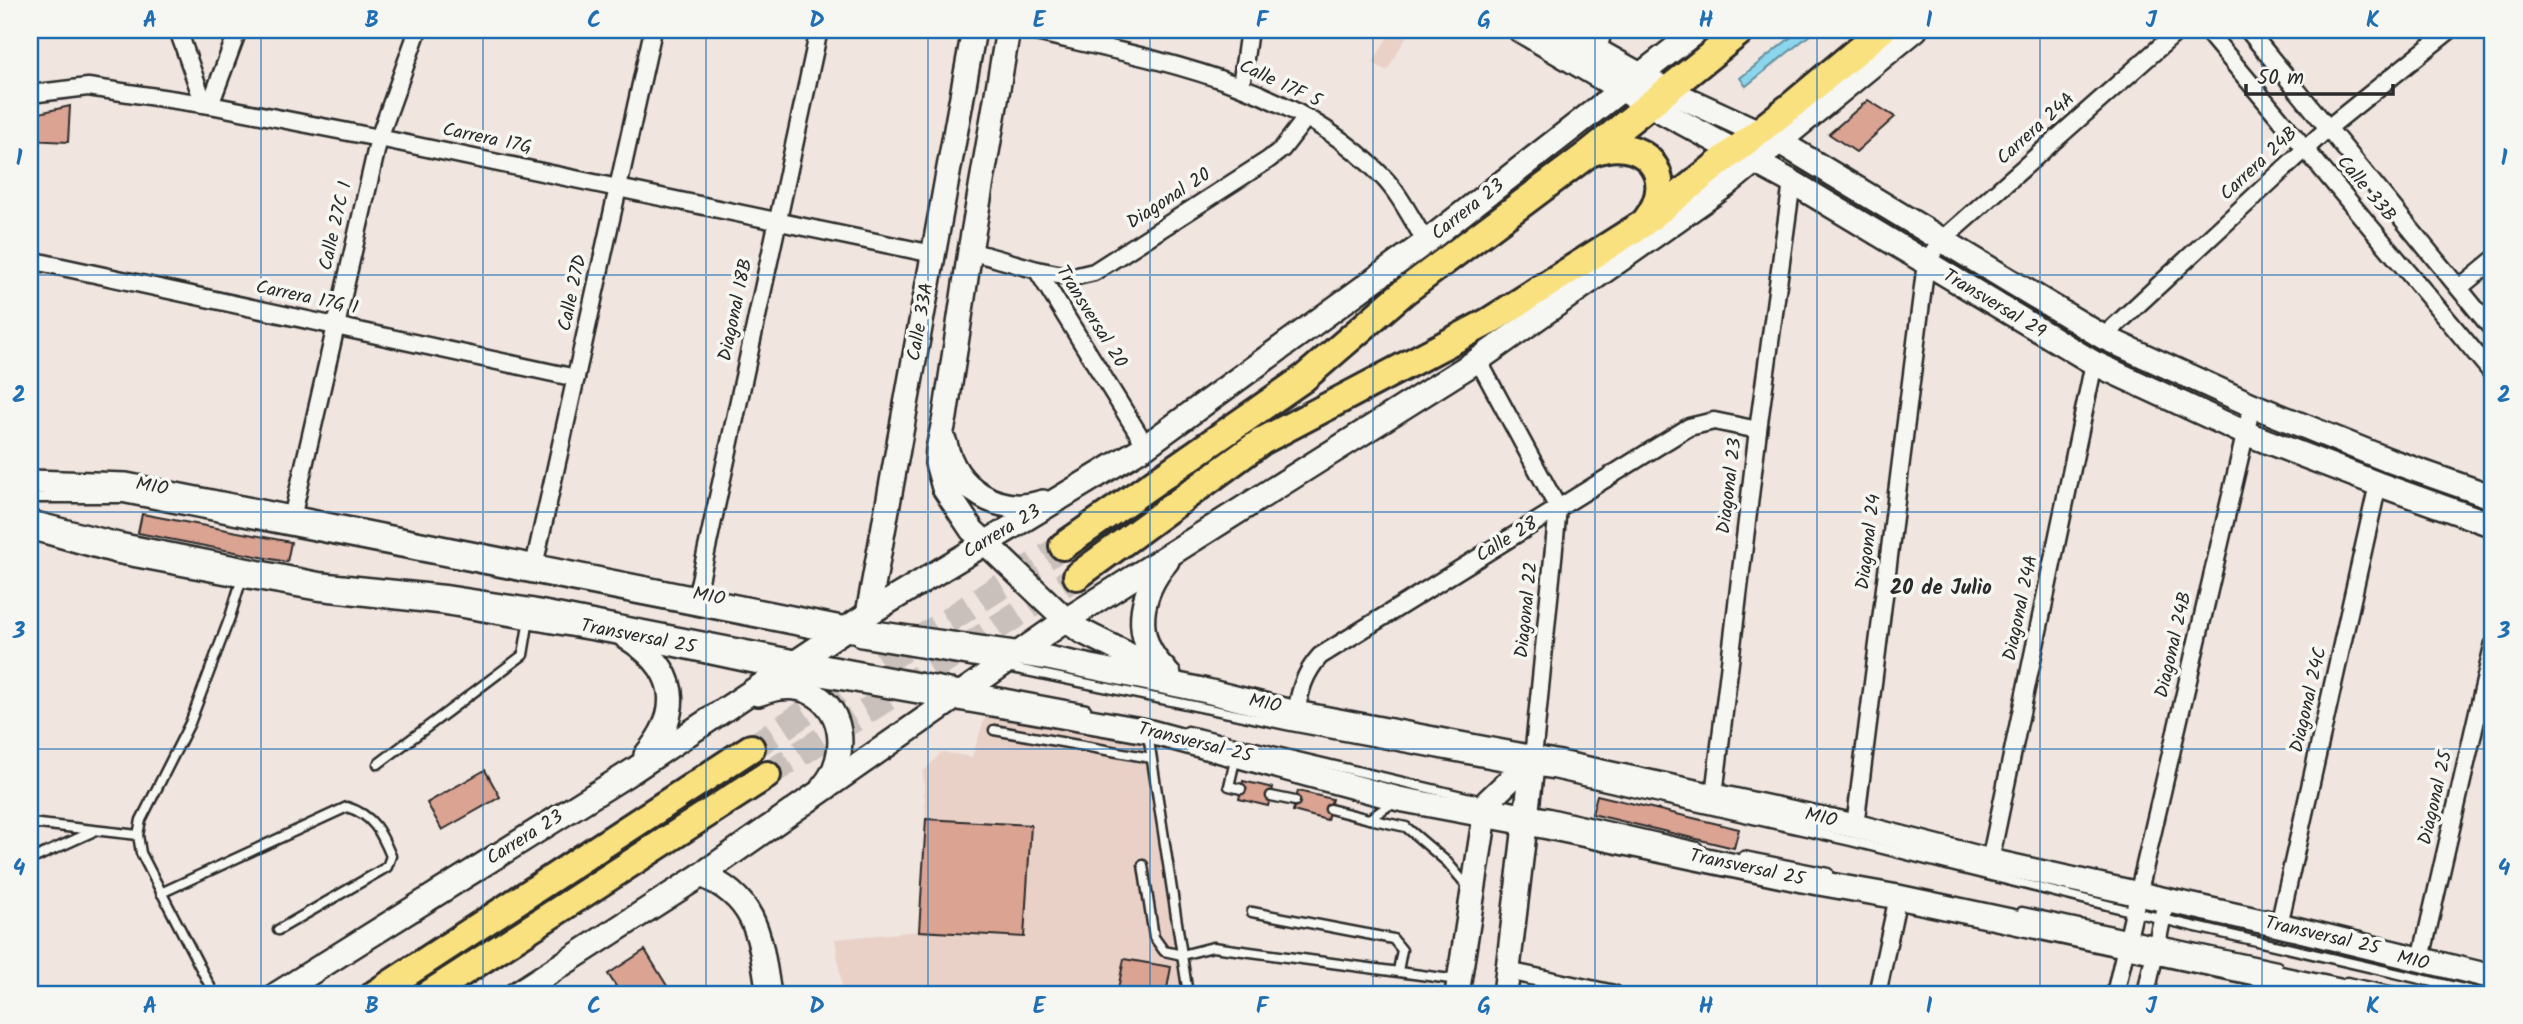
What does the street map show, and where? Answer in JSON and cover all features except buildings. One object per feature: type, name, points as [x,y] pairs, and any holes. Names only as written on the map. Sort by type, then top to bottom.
[{"type":"main road","name":"Calle 33A","points":[[868,614],[974,30]]},
{"type":"main road","name":"Calle 33A","points":[[985,543],[961,515],[941,479],[938,449],[1008,30]]},
{"type":"main road","name":"Transversal 29","points":[[1520,30],[1622,90],[1658,98],[1767,136],[2104,338],[2252,405],[2388,460],[2493,498]]},
{"type":"main road","name":"Transversal 29","points":[[1560,30],[1601,41],[1642,76],[1658,98],[1744,156],[2094,363],[2245,433],[2493,525]]},
{"type":"main road","name":"Carrera 23","points":[[277,994],[634,770],[868,614],[1146,446],[1426,242],[1698,30]]},
{"type":"main road","name":"Carrera 23","points":[[1063,546],[1304,378],[1405,291],[1588,154],[1742,30]]},
{"type":"main road","points":[[1767,136],[1791,106],[1882,30]]},
{"type":"main road","points":[[1077,576],[1262,441],[1477,329],[1641,225],[1744,156],[1767,136],[1915,30]]},
{"type":"main road","points":[[1588,154],[1621,146],[1635,150],[1652,163],[1658,176],[1660,193],[1654,208],[1641,225]]},
{"type":"main road","points":[[516,994],[701,876],[1066,621],[1478,360],[1726,185],[1744,156]]},
{"type":"main road","points":[[945,417],[944,439],[953,468],[968,486],[986,499],[1004,505],[1027,506],[1078,487]]},
{"type":"main road","points":[[30,468],[126,485]]},
{"type":"main road","name":"Transversal 25","points":[[30,482],[126,485],[696,598],[839,633],[1021,652],[1207,691],[1529,766],[1714,795],[1855,826],[2164,910],[2279,925],[2493,977]]},
{"type":"main road","name":"Transversal 25","points":[[30,527],[116,551],[243,575],[317,588],[443,602],[965,692],[1237,753],[1399,799],[1486,809],[1527,818],[1548,827],[1802,880],[1898,890],[2345,987]]},
{"type":"main road","name":"Transversal 25","points":[[985,543],[1066,621],[1080,631],[1207,691]]},
{"type":"main road","points":[[30,544],[46,548],[116,551]]},
{"type":"main road","points":[[1173,677],[1151,653],[1141,623],[1150,585],[1179,549]]},
{"type":"main road","points":[[617,632],[653,657],[666,677],[671,692],[671,708],[664,729],[634,770]]},
{"type":"main road","points":[[732,706],[761,692],[786,687],[810,692],[822,700],[832,712],[839,727],[841,743],[838,763],[826,784],[802,806]]},
{"type":"main road","points":[[381,990],[751,748]]},
{"type":"main road","points":[[1458,987],[1486,809],[1529,766]]},
{"type":"main road","points":[[1505,994],[1527,818],[1529,766]]},
{"type":"main road","points":[[429,994],[768,775]]},
{"type":"main road","points":[[701,876],[724,886],[738,898],[751,916],[758,931],[769,994]]},
{"type":"street","points":[[178,30],[207,104]]},
{"type":"street","points":[[207,104],[238,30]]},
{"type":"street","name":"Calle 27C 1","points":[[292,517],[379,138],[418,30]]},
{"type":"street","name":"Calle 27D","points":[[534,566],[653,30]]},
{"type":"street","name":"Diagonal 18B","points":[[696,598],[819,30]]},
{"type":"street","name":"Calle 17F 5","points":[[1027,30],[1132,54],[1241,86],[1306,118],[1353,149],[1383,177],[1426,242]]},
{"type":"street","points":[[1241,86],[1249,30]]},
{"type":"street","name":"Carrera 24A","points":[[1926,263],[1942,240],[2179,30]]},
{"type":"street","name":"Calle 33B","points":[[2206,30],[2493,374]]},
{"type":"street","name":"Calle 33B","points":[[2248,30],[2493,330]]},
{"type":"street","name":"Carrera 24B","points":[[2104,338],[2328,128],[2449,30]]},
{"type":"street","name":"Carrera 17G","points":[[30,94],[88,87],[207,104],[933,254]]},
{"type":"street","name":"Diagonal 20","points":[[1037,270],[1073,277],[1094,272],[1268,160],[1282,149],[1306,118]]},
{"type":"street","name":"Diagonal 23","points":[[1714,795],[1758,430],[1792,182]]},
{"type":"street","name":"Transversal 20","points":[[970,251],[1037,270],[1146,446]]},
{"type":"street","name":"Carrera 17G 1","points":[[30,260],[576,378]]},
{"type":"street","points":[[2459,288],[2493,260]]},
{"type":"street","name":"Diagonal 24","points":[[1855,826],[1926,263]]},
{"type":"street","points":[[1478,360],[1558,508]]},
{"type":"street","name":"Diagonal 24A","points":[[1990,861],[2094,363]]},
{"type":"street","name":"Diagonal 24B","points":[[2115,994],[2252,405]]},
{"type":"street","name":"Calle 28","points":[[1296,713],[1307,671],[1320,656],[1689,427],[1714,421],[1758,430]]},
{"type":"street","name":"Diagonal 24C","points":[[2279,925],[2378,484]]},
{"type":"street","name":"Diagonal 22","points":[[1529,766],[1558,508]]},
{"type":"street","name":"Diagonal 25","points":[[2421,959],[2493,646]]},
{"type":"street","points":[[1877,994],[1898,890]]},
{"type":"street","points":[[2146,994],[2164,910]]},
{"type":"street","points":[[1508,971],[1614,994]]},
{"type":"lane","name":"MIO","points":[[30,498],[124,498],[839,633],[1291,726],[1529,766],[1839,839],[2136,902]]},
{"type":"lane","name":"MIO","points":[[30,514],[121,538],[293,572],[531,603],[796,662]]},
{"type":"lane","points":[[214,994],[141,853],[138,835],[141,820],[190,723],[243,575]]},
{"type":"lane","points":[[378,764],[523,655],[529,618]]},
{"type":"lane","points":[[965,692],[1095,711]]},
{"type":"lane","points":[[1173,727],[1486,809]]},
{"type":"lane","points":[[995,730],[1151,758]]},
{"type":"lane","points":[[1147,731],[1188,994]]},
{"type":"lane","points":[[1237,753],[1229,786],[1241,789]]},
{"type":"lane","points":[[1271,796],[1296,801]]},
{"type":"lane","points":[[1369,819],[1399,799]]},
{"type":"lane","points":[[161,893],[347,807],[361,811],[373,822],[388,849],[391,856],[387,867],[278,930]]},
{"type":"lane","points":[[1329,809],[1406,827],[1447,862],[1472,892]]},
{"type":"lane","points":[[1527,818],[1710,849]]},
{"type":"lane","points":[[30,823],[138,835]]},
{"type":"lane","points":[[30,860],[94,831]]},
{"type":"lane","points":[[1736,855],[1844,876]]},
{"type":"lane","points":[[1143,865],[1154,937],[1164,951],[1182,955],[1213,947],[1398,971],[1458,987]]},
{"type":"lane","name":"MIO","points":[[2164,910],[2485,994]]},
{"type":"lane","points":[[2016,911],[2127,939]]},
{"type":"lane","points":[[1252,912],[1393,939],[1402,950],[1398,971]]},
{"type":"lane","points":[[2157,946],[2283,967]]},
{"type":"lane","name":"MIO","points":[[2345,987],[2404,994]]},
{"type":"shaded area","points":[[1391,30],[1410,30],[1387,71],[1373,63]]},
{"type":"shaded area","points":[[990,702],[1147,731],[1188,994],[843,994],[835,939],[919,931],[926,820],[923,772],[942,752],[972,757]]},
{"type":"water","points":[[1800,30],[1816,30],[1746,86],[1740,78]]},
{"type":"tunnel","points":[[751,748],[1063,546]]},
{"type":"tunnel","points":[[767,775],[1077,576]]},
{"type":"district","name":"20 de Julio","points":[[1941,588]]}]
